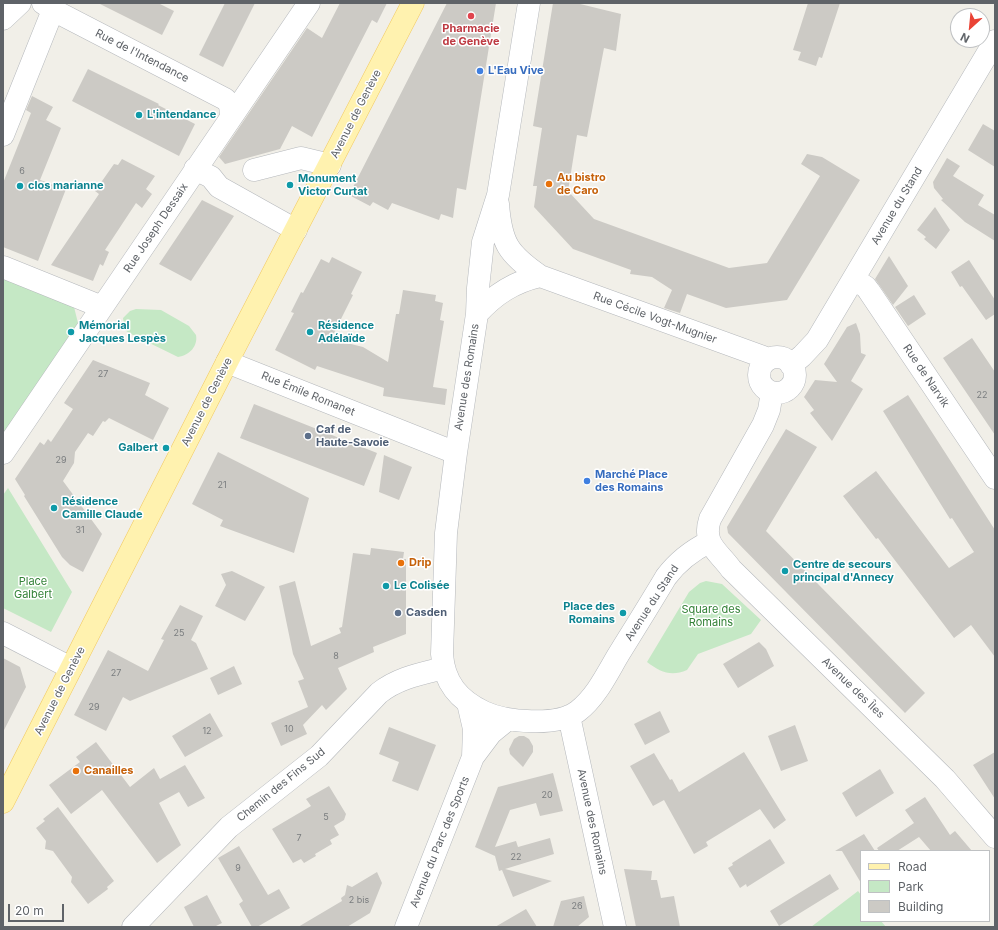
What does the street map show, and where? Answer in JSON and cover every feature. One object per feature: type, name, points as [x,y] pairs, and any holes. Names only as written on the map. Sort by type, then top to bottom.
[{"type":"main road","name":"Avenue de Genève","points":[[3,802],[227,362],[413,3]]},
{"type":"street","points":[[3,20],[20,3]]},
{"type":"street","name":"Rue Joseph Dessaix","points":[[3,453],[102,307],[203,173],[231,116],[309,3]]},
{"type":"street","name":"Avenue des Romains","points":[[507,720],[489,714],[468,703],[450,686],[444,668],[442,654],[446,533],[456,453],[477,314],[483,242],[498,195],[529,3]]},
{"type":"street","points":[[3,135],[48,7]]},
{"type":"street","name":"Rue de l'Intendance","points":[[48,7],[225,99],[230,104],[231,116]]},
{"type":"street","name":"Avenue du Stand","points":[[791,365],[802,356],[816,340],[854,279],[995,41]]},
{"type":"street","points":[[254,170],[301,158],[330,165]]},
{"type":"street","points":[[203,173],[219,187],[299,224]]},
{"type":"street","name":"Rue Cécile Vogt-Mugnier","points":[[498,195],[500,227],[506,242],[520,263],[540,276],[769,359]]},
{"type":"street","points":[[3,266],[102,307]]},
{"type":"street","points":[[477,314],[494,297],[507,288],[526,279],[540,276]]},
{"type":"street","name":"Rue de Narvik","points":[[854,279],[866,287],[869,291],[995,478]]},
{"type":"street","points":[[781,358],[791,365],[794,376],[791,386],[782,392],[772,392],[762,385],[759,376],[762,366],[769,359],[781,358]]},
{"type":"street","name":"Rue Émile Romanet","points":[[227,362],[456,453]]},
{"type":"street","points":[[709,542],[708,532],[710,519],[763,425],[769,410],[772,392]]},
{"type":"street","name":"Avenue du Stand","points":[[507,720],[553,719],[569,716],[584,705],[600,684],[670,571],[684,557],[709,542]]},
{"type":"street","name":"Avenue des Îles","points":[[709,542],[731,569],[945,779],[995,837]]},
{"type":"street","points":[[3,633],[71,668]]},
{"type":"street","name":"Chemin des Fins Sud","points":[[133,927],[229,827],[319,756],[379,693],[389,685],[409,676],[444,668]]},
{"type":"street","name":"Avenue du Parc des Sports","points":[[468,703],[474,730],[473,757]]},
{"type":"street","name":"Avenue des Romains","points":[[569,716],[615,927]]},
{"type":"street","name":"Avenue du Parc des Sports","points":[[406,927],[473,757],[491,733],[507,720]]},
{"type":"green space","points":[[3,277],[74,307],[79,327],[3,439]]},
{"type":"green space","points":[[136,309],[161,310],[189,326],[196,335],[196,343],[189,352],[178,357],[129,333],[125,330],[123,318],[130,311]]},
{"type":"green space","name":"Place Galbert","points":[[8,488],[72,592],[51,632],[3,608],[3,495]]},
{"type":"green space","name":"Square des Romains","points":[[706,581],[722,584],[761,620],[751,634],[698,654],[687,670],[676,673],[661,671],[647,662],[689,592],[700,583]]},
{"type":"green space","points":[[858,891],[860,894],[860,922],[882,922],[886,927],[811,927]]},
{"type":"building","points":[[98,3],[158,3],[174,11],[162,35]]},
{"type":"building","points":[[225,3],[255,3],[223,67],[199,55]]},
{"type":"building","points":[[340,3],[387,3],[377,23],[372,20],[312,137],[292,126],[280,149],[225,164],[219,157],[307,28],[322,38]]},
{"type":"building","points":[[447,3],[496,3],[466,190],[457,188],[453,218],[441,214],[439,220],[392,203],[388,210],[373,202],[370,206],[349,195]]},
{"type":"building","points":[[553,3],[576,3],[621,14],[616,51],[604,48],[587,137],[577,135],[568,191],[594,219],[729,268],[767,263],[820,176],[801,164],[807,154],[822,157],[860,180],[787,300],[726,308],[687,294],[680,313],[664,308],[672,290],[652,277],[630,274],[631,270],[573,249],[534,207],[537,186],[533,186],[542,128],[533,126]]},
{"type":"building","points":[[808,3],[840,3],[822,58],[819,57],[816,66],[798,60],[801,52],[793,50]]},
{"type":"building","name":"L'intendance","points":[[88,69],[159,104],[158,105],[195,124],[179,156],[72,101]]},
{"type":"building","name":"clos marianne","points":[[32,96],[53,107],[46,120],[61,128],[40,180],[66,189],[38,261],[3,247],[3,183],[31,113],[26,110]]},
{"type":"building","points":[[983,124],[995,131],[995,167],[968,150]]},
{"type":"building","points":[[947,158],[960,166],[953,176],[984,195],[978,205],[995,215],[995,241],[965,222],[941,200],[943,199],[934,188],[933,182]]},
{"type":"building","points":[[122,159],[155,176],[146,189],[152,194],[142,208],[136,203],[105,250],[109,252],[103,266],[100,264],[93,281],[51,265],[99,194],[95,191],[114,164],[118,165]]},
{"type":"building","points":[[202,200],[234,216],[191,281],[159,264]]},
{"type":"building","points":[[935,207],[950,230],[936,249],[924,239],[926,237],[917,230]]},
{"type":"building","points":[[889,256],[908,286],[893,305],[875,279]]},
{"type":"building","name":"Résidence Adélaïde","points":[[332,257],[362,272],[351,294],[353,295],[329,343],[351,344],[363,347],[388,362],[396,314],[399,314],[403,290],[436,295],[435,301],[443,303],[440,320],[444,321],[433,387],[447,389],[445,405],[383,396],[384,388],[317,366],[315,370],[275,350],[294,313],[291,312],[301,292],[303,293],[321,259],[329,263]]},
{"type":"building","points":[[969,260],[995,300],[995,314],[986,320],[962,286],[960,287],[951,272]]},
{"type":"building","points":[[914,295],[926,314],[908,326],[895,307]]},
{"type":"building","points":[[856,323],[860,334],[861,353],[866,355],[851,381],[863,389],[832,441],[810,413],[814,410],[804,397],[815,380],[837,382],[824,364],[847,327]]},
{"type":"building","points":[[972,338],[995,372],[995,435],[943,358]]},
{"type":"building","points":[[93,360],[150,383],[145,395],[169,408],[153,440],[109,418],[105,422],[103,421],[93,436],[88,433],[75,452],[74,463],[63,481],[102,534],[83,572],[70,565],[62,557],[15,479],[40,442],[44,445],[48,439],[51,442],[73,409],[64,403]]},
{"type":"building","points":[[908,395],[995,530],[995,657],[971,625],[954,638],[878,538],[876,539],[843,496],[876,471],[949,568],[974,552],[952,518],[950,519],[883,411]]},
{"type":"building","points":[[254,404],[377,453],[364,486],[240,438]]},
{"type":"building","name":"Centre de secours principal d'Annecy","points":[[786,429],[817,447],[766,531],[925,693],[905,713],[728,533],[727,527]]},
{"type":"building","points":[[218,452],[309,498],[294,553],[220,526],[223,520],[192,504]]},
{"type":"building","points":[[384,455],[412,467],[399,500],[379,492]]},
{"type":"building","points":[[371,548],[404,552],[403,559],[406,559],[406,634],[373,647],[374,652],[338,668],[347,689],[326,710],[322,705],[303,725],[307,734],[281,746],[271,723],[308,707],[298,681],[304,679],[293,654],[279,586],[295,581],[311,646],[341,633],[339,628],[342,627],[353,553],[370,555]]},
{"type":"building","points":[[232,571],[265,587],[245,621],[215,606],[226,585],[221,574]]},
{"type":"building","points":[[180,605],[203,616],[191,640],[196,643],[208,669],[130,701],[123,697],[106,731],[74,715],[108,650],[148,671],[164,640],[161,639]]},
{"type":"building","points":[[759,642],[766,649],[774,666],[738,688],[723,664]]},
{"type":"building","points":[[3,658],[20,667],[26,687],[3,732]]},
{"type":"building","points":[[234,666],[242,684],[218,695],[210,678]]},
{"type":"building","points":[[660,711],[670,732],[645,745],[634,724]]},
{"type":"building","points":[[210,713],[223,736],[185,757],[172,736]]},
{"type":"building","points":[[795,725],[808,761],[781,771],[768,736]]},
{"type":"building","points":[[389,727],[436,745],[418,791],[392,781],[399,762],[379,754]]},
{"type":"building","points":[[519,736],[524,736],[529,739],[533,746],[533,752],[523,767],[510,754],[509,749],[514,739]]},
{"type":"building","points":[[96,742],[130,787],[154,768],[160,779],[185,765],[205,798],[188,807],[179,792],[159,803],[181,845],[157,863],[102,790],[71,814],[49,785],[80,762],[76,757]]},
{"type":"building","points":[[744,752],[786,820],[774,829],[760,809],[706,842],[708,846],[694,854],[664,800],[653,806],[630,766],[654,753],[679,792]]},
{"type":"building","points":[[995,752],[995,799],[973,765]]},
{"type":"building","points":[[880,769],[894,793],[856,817],[842,793]]},
{"type":"building","points":[[553,773],[563,811],[540,816],[536,803],[510,810],[495,847],[516,841],[518,847],[550,838],[554,854],[505,869],[552,881],[513,897],[502,870],[499,871],[495,856],[475,847],[498,787]]},
{"type":"building","points":[[329,786],[346,814],[344,820],[334,826],[339,835],[330,840],[332,844],[315,854],[316,856],[304,863],[301,859],[293,863],[272,829],[311,806],[306,799]]},
{"type":"building","points":[[925,797],[950,835],[955,831],[971,850],[930,850],[919,837],[899,850],[878,850],[877,848],[914,823],[905,810]]},
{"type":"building","points":[[58,807],[114,881],[107,887],[108,889],[88,904],[71,882],[72,877],[53,851],[45,849],[46,841],[36,828],[45,821],[43,819]]},
{"type":"building","points":[[864,834],[874,850],[860,850],[860,881],[842,851],[835,851]]},
{"type":"building","points":[[770,839],[785,863],[747,887],[746,884],[740,888],[728,868],[733,865],[732,863]]},
{"type":"building","points":[[239,846],[268,895],[279,889],[290,908],[257,927],[252,927],[239,904],[243,901],[218,858]]},
{"type":"building","points":[[624,869],[652,871],[651,880],[657,880],[661,898],[674,896],[680,927],[636,927]]},
{"type":"building","points":[[377,872],[382,883],[370,913],[347,927],[298,927],[342,901],[341,898],[345,895],[347,885],[352,887]]},
{"type":"building","points":[[830,874],[839,889],[779,926],[770,911]]},
{"type":"building","points":[[207,895],[222,923],[214,927],[194,927],[184,907]]},
{"type":"building","points":[[584,896],[589,917],[577,927],[553,927],[561,901]]},
{"type":"building","points":[[526,909],[537,927],[495,927]]},
{"type":"place","name":"Pharmacie de Genève","points":[[471,16]]},
{"type":"place","name":"L'Eau Vive","points":[[480,71]]},
{"type":"place","name":"L'intendance","points":[[139,115]]},
{"type":"place","name":"Au bistro de Caro","points":[[549,184]]},
{"type":"place","name":"Monument Victor Curtat","points":[[290,185]]},
{"type":"place","name":"clos marianne","points":[[20,186]]},
{"type":"place","name":"Mémorial Jacques Lespès","points":[[71,332]]},
{"type":"place","name":"Résidence Adélaïde","points":[[310,332]]},
{"type":"place","name":"Caf de Haute-Savoie","points":[[308,436]]},
{"type":"place","name":"Galbert","points":[[166,448]]},
{"type":"place","name":"Marché Place des Romains","points":[[587,481]]},
{"type":"place","name":"Résidence Camille Claude","points":[[54,508]]},
{"type":"place","name":"Drip","points":[[401,563]]},
{"type":"place","name":"Centre de secours principal d'Annecy","points":[[785,571]]},
{"type":"place","name":"Le Colisée","points":[[386,586]]},
{"type":"place","name":"Casden","points":[[398,613]]},
{"type":"place","name":"Place des Romains","points":[[623,613]]},
{"type":"place","name":"Canailles","points":[[76,771]]}]
